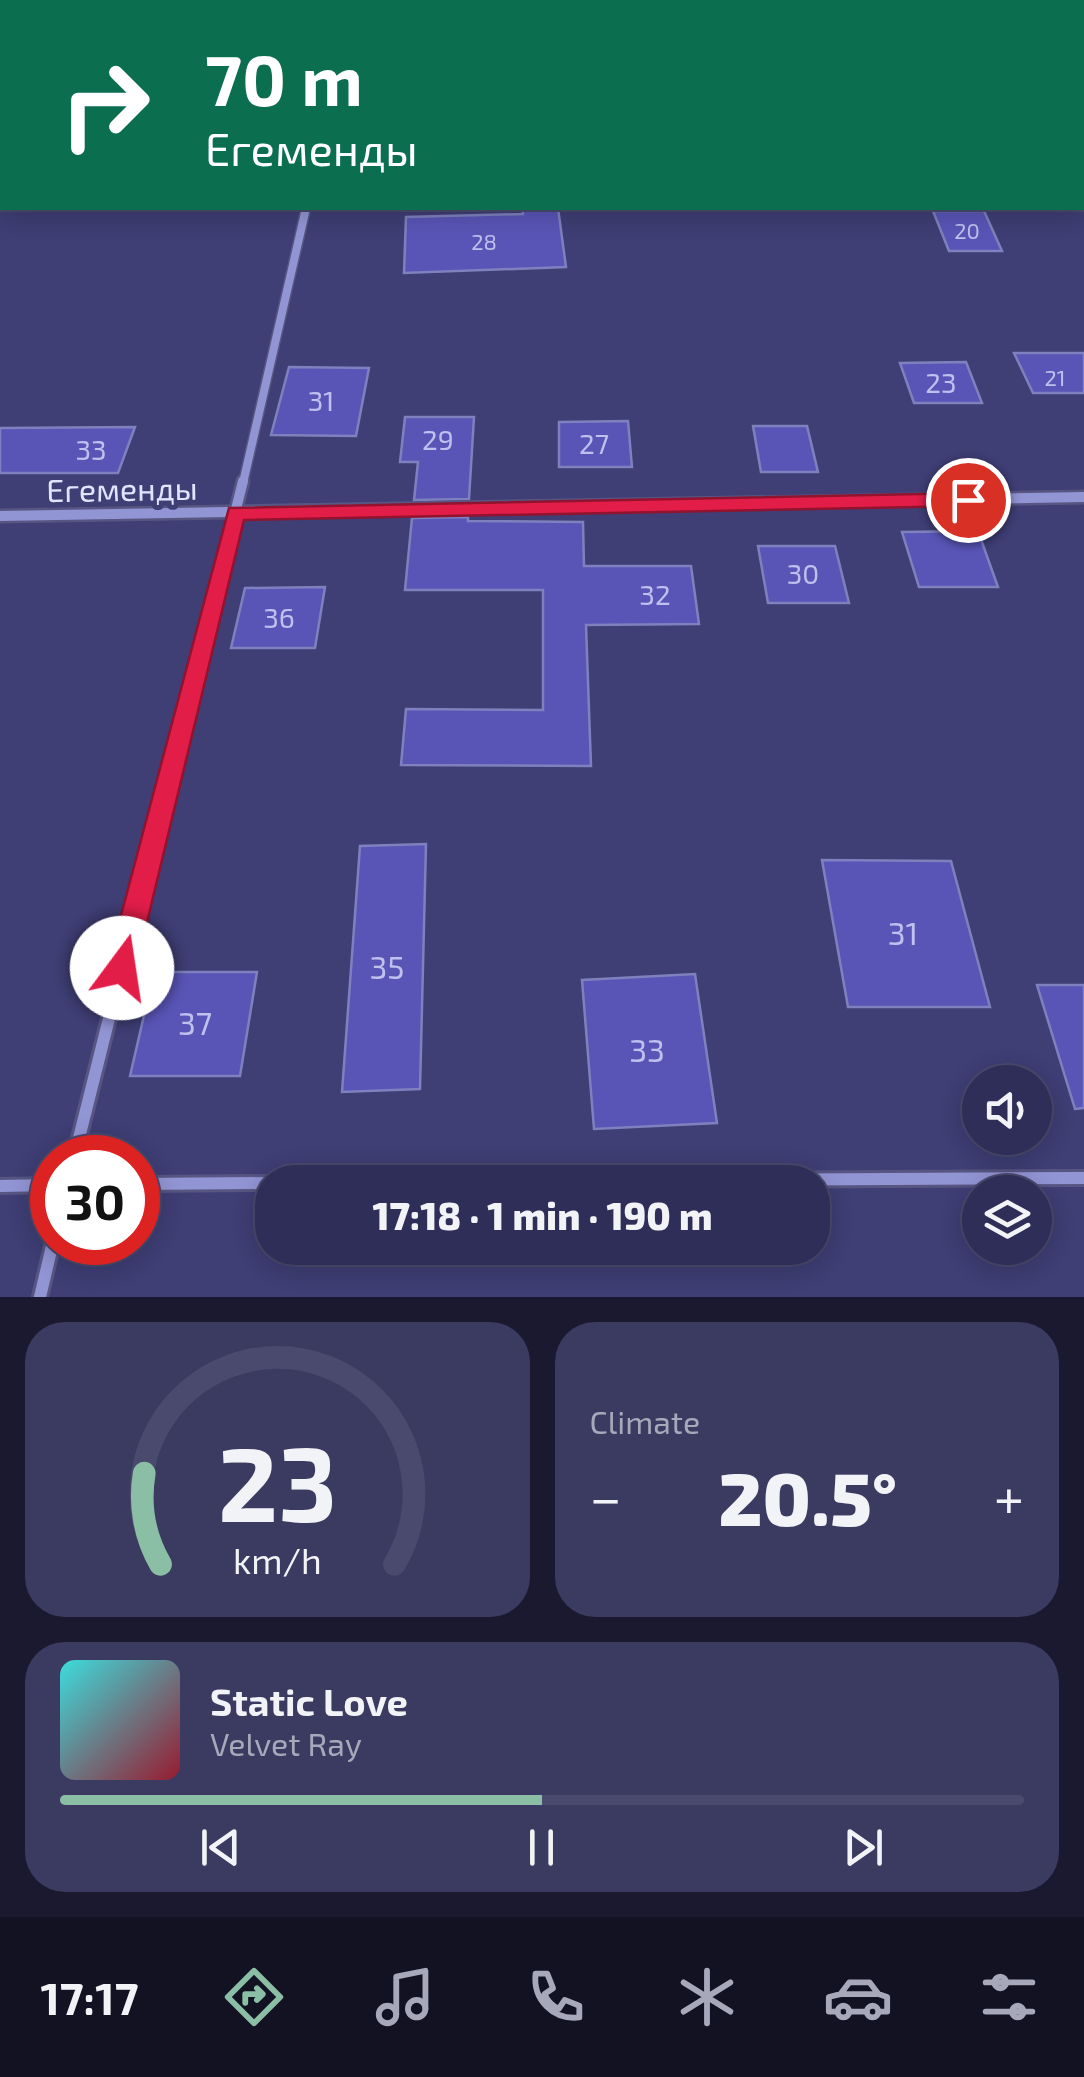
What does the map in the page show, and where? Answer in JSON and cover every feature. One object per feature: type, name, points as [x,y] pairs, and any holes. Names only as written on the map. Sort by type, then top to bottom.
[{"type":"street","points":[[80,1135],[236,513],[306,210]]},
{"type":"street","name":"Егеменды","points":[[0,516],[1084,497]]},
{"type":"street","points":[[830,1179],[1084,1178]]},
{"type":"street","points":[[160,1184],[255,1183]]},
{"type":"street","points":[[0,1186],[30,1185]]},
{"type":"street","points":[[40,1297],[48,1265]]},
{"type":"building","points":[[522,210],[558,210],[566,267],[404,273],[406,217],[523,214]]},
{"type":"building","points":[[933,211],[984,211],[1002,251],[949,251]]},
{"type":"building","points":[[1014,353],[1084,353],[1084,393],[1033,393]]},
{"type":"building","points":[[966,362],[982,403],[914,403],[900,363]]},
{"type":"building","points":[[289,367],[369,368],[356,436],[271,435]]},
{"type":"building","points":[[405,417],[474,417],[469,499],[414,500],[418,462],[400,462]]},
{"type":"building","points":[[628,421],[632,467],[559,467],[559,422]]},
{"type":"building","points":[[753,426],[807,426],[818,472],[761,472]]},
{"type":"building","points":[[135,427],[118,473],[0,473],[0,428]]},
{"type":"building","points":[[468,517],[468,521],[583,522],[584,566],[691,566],[699,624],[586,625],[591,766],[401,765],[406,709],[543,710],[543,590],[405,590],[412,518]]},
{"type":"building","points":[[978,531],[998,587],[919,587],[902,532]]},
{"type":"building","points":[[758,546],[835,546],[849,603],[768,603]]},
{"type":"building","points":[[325,587],[315,648],[231,648],[245,588]]},
{"type":"building","points":[[426,844],[420,1089],[342,1092],[360,846]]},
{"type":"building","points":[[822,860],[951,861],[990,1007],[848,1007]]},
{"type":"building","points":[[154,972],[257,972],[240,1076],[130,1076]]},
{"type":"building","points":[[695,974],[717,1123],[594,1129],[582,980]]},
{"type":"building","points":[[1037,985],[1084,985],[1084,1108],[1075,1109]]},
{"type":"route","points":[[122,968],[236,513],[968,500]]}]
